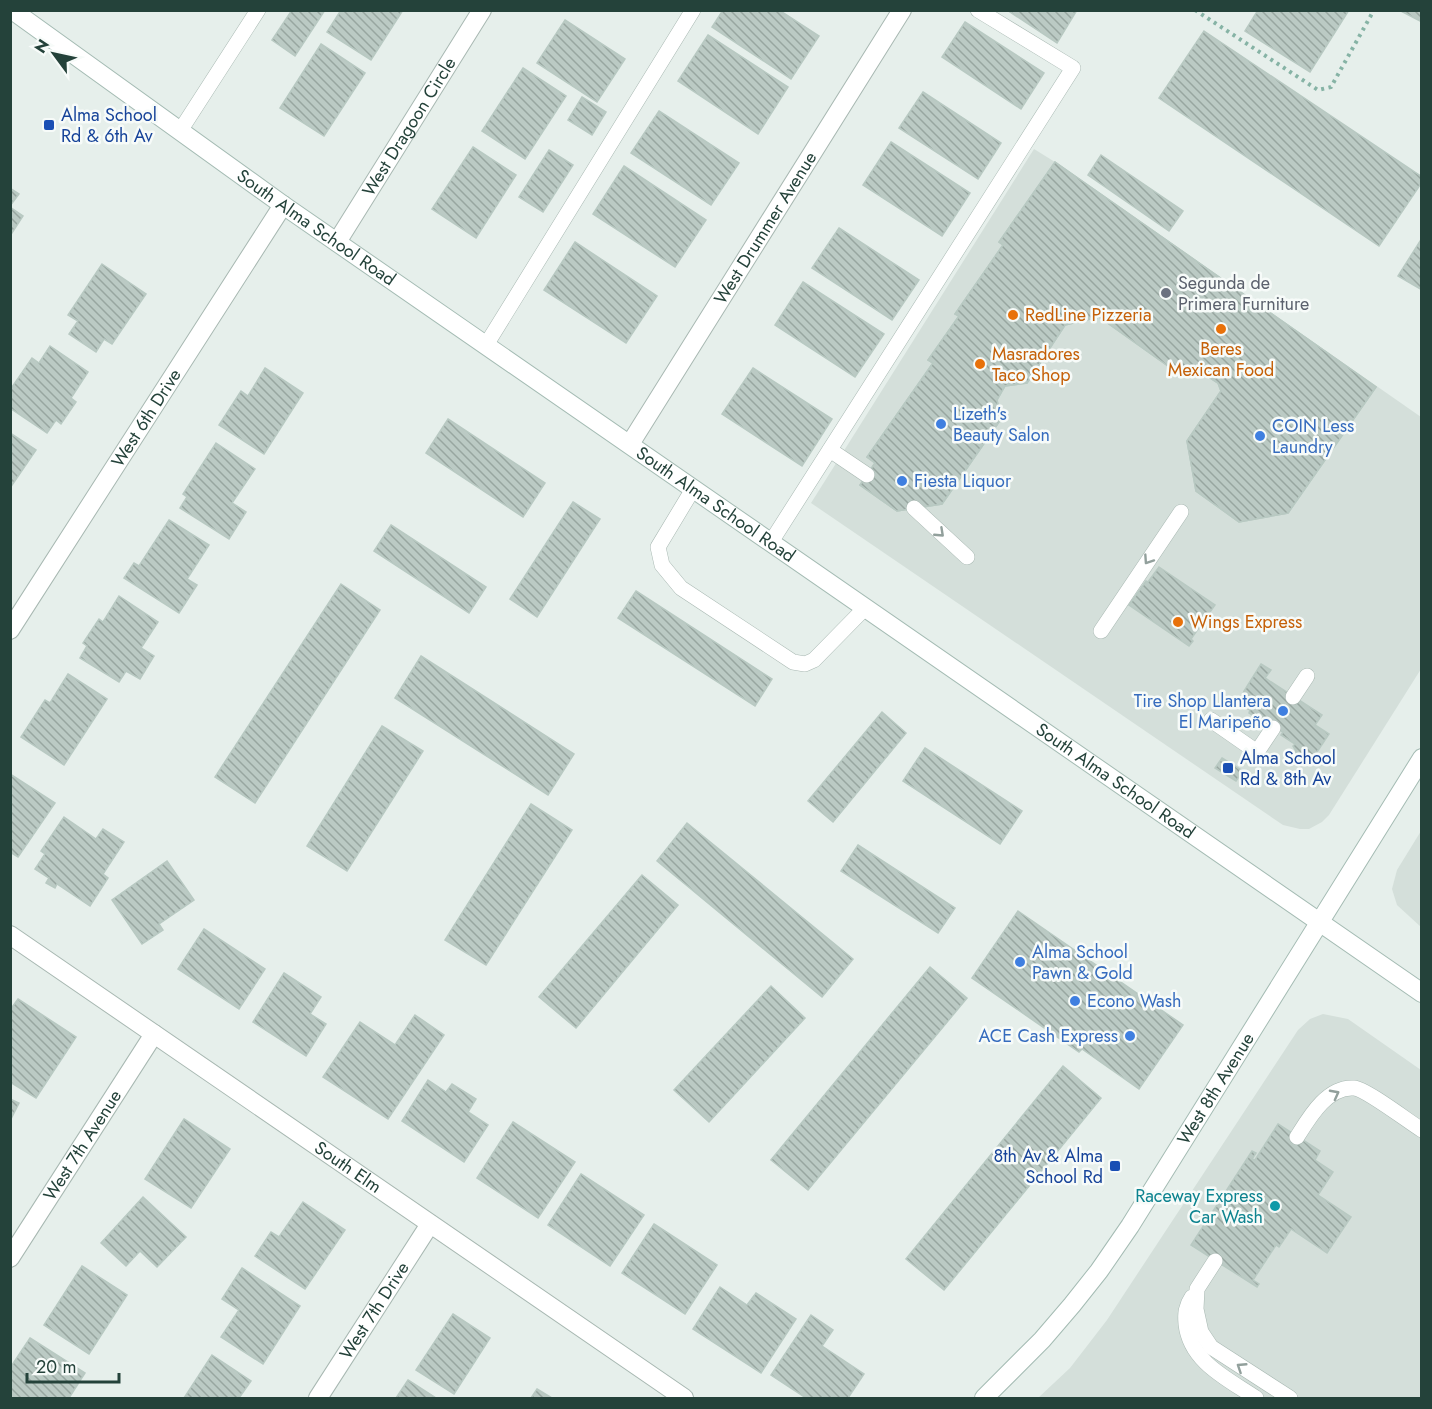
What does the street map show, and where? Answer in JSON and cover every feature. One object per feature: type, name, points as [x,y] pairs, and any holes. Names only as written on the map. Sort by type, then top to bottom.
[{"type":"street","name":"South Alma School Road","points":[[12,10],[283,205],[1422,993]]},
{"type":"street","name":"West Dragoon Circle","points":[[337,242],[482,10]]},
{"type":"street","name":"West Drummer Avenue","points":[[630,444],[902,10]]},
{"type":"street","name":"West 6th Drive","points":[[10,630],[283,205]]},
{"type":"street","name":"West 8th Avenue","points":[[984,1398],[1042,1340],[1099,1271],[1130,1226],[1422,758]]},
{"type":"street","name":"South Elm","points":[[10,934],[684,1398]]},
{"type":"street","name":"West 7th Avenue","points":[[10,1258],[154,1034]]},
{"type":"street","name":"West 7th Drive","points":[[318,1398],[430,1224]]},
{"type":"lane","points":[[180,131],[258,10]]},
{"type":"lane","points":[[486,345],[693,10]]},
{"type":"lane","points":[[771,542],[1072,68],[978,10]]},
{"type":"lane","points":[[830,450],[867,476]]},
{"type":"lane","points":[[693,489],[658,547],[662,565],[681,588],[772,650],[793,662],[805,664],[814,660],[865,608]]},
{"type":"lane","points":[[914,508],[967,557]]},
{"type":"lane","points":[[1101,631],[1180,512]]},
{"type":"lane","points":[[1293,697],[1307,676]]},
{"type":"lane","points":[[1211,720],[1257,752],[1273,728]]},
{"type":"lane","points":[[1297,1137],[1312,1113],[1330,1095],[1356,1088],[1422,1130]]},
{"type":"lane","points":[[1215,1261],[1186,1306],[1187,1332],[1192,1345],[1209,1366],[1256,1398]]},
{"type":"lane","points":[[1197,1289],[1196,1309],[1201,1332],[1211,1347],[1290,1398]]},
{"type":"path","points":[[1195,10],[1318,90],[1331,87],[1374,10]]},
{"type":"shaded area","points":[[1034,149],[1421,417],[1421,669],[1329,815],[1309,829],[1283,825],[811,503]]},
{"type":"shaded area","points":[[1421,831],[1421,927],[1397,905],[1392,889],[1397,870]]},
{"type":"shaded area","points":[[1323,1014],[1348,1019],[1421,1070],[1421,1398],[1038,1398],[1070,1368],[1107,1320],[1298,1030],[1310,1019]]},
{"type":"building","points":[[292,10],[325,10],[295,56],[272,40]]},
{"type":"building","points":[[341,10],[403,10],[371,60],[327,32]]},
{"type":"building","points":[[723,10],[779,10],[819,36],[791,79],[712,27]]},
{"type":"building","points":[[1007,10],[1077,10],[1057,43]]},
{"type":"building","points":[[1258,10],[1349,10],[1310,72],[1245,31]]},
{"type":"building","points":[[1399,10],[1422,10],[1422,22]]},
{"type":"building","points":[[565,20],[625,59],[597,102],[537,63]]},
{"type":"building","points":[[965,22],[1044,73],[1021,109],[942,57]]},
{"type":"building","points":[[1204,31],[1422,177],[1422,182],[1379,246],[1159,98]]},
{"type":"building","points":[[708,35],[788,87],[758,134],[678,81]]},
{"type":"building","points":[[321,44],[365,73],[324,136],[280,108]]},
{"type":"building","points":[[523,68],[566,96],[525,159],[482,131]]},
{"type":"building","points":[[923,92],[1001,143],[978,179],[899,128]]},
{"type":"building","points":[[582,97],[606,112],[592,135],[568,120]]},
{"type":"building","points":[[659,111],[739,163],[711,205],[631,153]]},
{"type":"building","points":[[891,142],[970,193],[942,236],[863,185]]},
{"type":"building","points":[[473,147],[516,175],[476,238],[432,209]]},
{"type":"building","points":[[549,150],[573,165],[543,212],[519,197]]},
{"type":"building","points":[[1101,155],[1183,211],[1169,231],[1088,175]]},
{"type":"building","points":[[1055,162],[1376,387],[1288,513],[1239,522],[1196,491],[1187,441],[1221,391],[1218,383],[1201,372],[1182,376],[1099,317],[1065,325],[1027,383],[1005,386],[997,400],[1001,419],[942,504],[897,511],[860,485],[875,463],[867,457],[933,363],[928,360],[959,316],[955,314],[1003,245],[999,242]],"holes":[[[1092,284],[1094,304],[1065,308],[1063,288]]]},
{"type":"building","points":[[1055,162],[1376,387],[1288,513],[1239,522],[1196,491],[1187,441],[1221,391],[1218,383],[1201,372],[1182,376],[1099,317],[1065,325],[1027,383],[1005,386],[997,400],[1001,419],[942,504],[897,511],[860,485],[875,463],[867,457],[933,363],[928,360],[959,316],[955,314],[1003,245],[999,242]]},
{"type":"building","points":[[624,166],[706,220],[675,267],[593,214]]},
{"type":"building","points":[[10,188],[19,194],[10,206]]},
{"type":"building","points":[[10,207],[23,216],[10,236]]},
{"type":"building","points":[[839,228],[919,280],[892,320],[812,268]]},
{"type":"building","points":[[1422,238],[1422,290],[1398,276]]},
{"type":"building","points":[[575,242],[657,296],[626,343],[544,290]]},
{"type":"building","points":[[102,264],[146,294],[112,344],[104,339],[96,352],[69,334],[78,321],[68,315]]},
{"type":"building","points":[[803,282],[884,334],[855,377],[775,325]]},
{"type":"building","points":[[50,346],[88,372],[71,398],[76,402],[61,424],[56,420],[47,433],[10,408],[10,390],[32,358],[39,363]]},
{"type":"building","points":[[265,368],[303,393],[264,454],[219,425],[241,391],[248,396]]},
{"type":"building","points":[[753,368],[832,419],[802,466],[722,414]]},
{"type":"building","points":[[448,419],[545,483],[523,517],[426,453]]},
{"type":"building","points":[[10,433],[36,450],[10,488]]},
{"type":"building","points":[[216,443],[255,469],[232,503],[246,512],[229,539],[180,508],[187,497],[183,494]]},
{"type":"building","points":[[573,502],[600,519],[537,617],[510,599]]},
{"type":"building","points":[[169,520],[209,545],[187,579],[197,585],[179,613],[124,578],[134,563],[139,566]]},
{"type":"building","points":[[391,525],[486,587],[469,613],[374,551]]},
{"type":"building","name":"Wings Express","points":[[1159,567],[1215,605],[1191,639],[1193,641],[1189,646],[1129,605]]},
{"type":"building","points":[[341,584],[380,610],[255,803],[215,777]]},
{"type":"building","points":[[636,591],[772,679],[755,706],[618,618]]},
{"type":"building","points":[[119,596],[158,622],[141,648],[154,656],[140,679],[126,671],[119,682],[80,658],[87,646],[83,643],[99,619],[103,622]]},
{"type":"building","points":[[421,656],[574,754],[548,795],[395,698]]},
{"type":"building","name":"Tire Shop Llantera El Maripeño","points":[[1261,664],[1271,670],[1265,678],[1322,715],[1315,725],[1329,734],[1311,761],[1307,762],[1295,753],[1293,746],[1295,744],[1281,735],[1283,732],[1279,730],[1278,732],[1264,721],[1262,722],[1246,708],[1249,703],[1246,701],[1247,695],[1243,694],[1244,691]]},
{"type":"building","points":[[68,674],[107,699],[64,765],[21,737],[45,700],[50,703]]},
{"type":"building","points":[[882,712],[906,733],[833,822],[808,801]]},
{"type":"building","points":[[382,726],[423,751],[347,871],[307,846]]},
{"type":"building","points":[[925,748],[1022,811],[1000,844],[903,781]]},
{"type":"building","points":[[1222,758],[1243,771],[1236,781],[1215,768]]},
{"type":"building","points":[[10,774],[55,803],[18,857],[10,852]]},
{"type":"building","points":[[531,804],[572,830],[486,965],[445,940]]},
{"type":"building","points":[[64,817],[96,839],[103,829],[124,842],[103,874],[108,878],[90,906],[57,884],[55,888],[46,883],[49,878],[35,869],[45,854],[41,851]]},
{"type":"building","points":[[687,823],[853,959],[822,997],[657,861]]},
{"type":"building","points":[[858,845],[955,908],[938,933],[841,871]]},
{"type":"building","points":[[167,861],[194,900],[159,924],[163,930],[142,944],[112,900]]},
{"type":"building","points":[[642,875],[678,905],[576,1028],[539,997]]},
{"type":"building","points":[[1018,911],[1183,1025],[1139,1089],[1082,1049],[1079,1052],[972,978]]},
{"type":"building","points":[[204,929],[265,969],[239,1009],[178,969]]},
{"type":"building","points":[[930,967],[967,998],[808,1190],[771,1160]]},
{"type":"building","points":[[284,973],[321,997],[310,1014],[326,1024],[306,1056],[253,1022]]},
{"type":"building","points":[[771,986],[805,1018],[709,1122],[674,1090]]},
{"type":"building","points":[[18,999],[76,1037],[36,1098],[10,1082],[10,1010]]},
{"type":"building","points":[[415,1015],[444,1035],[388,1119],[323,1077],[360,1022],[395,1045]]},
{"type":"building","points":[[1063,1066],[1101,1098],[944,1290],[906,1259]]},
{"type":"building","points":[[428,1080],[446,1092],[452,1084],[476,1099],[468,1112],[488,1125],[464,1162],[402,1121]]},
{"type":"building","points":[[10,1099],[19,1103],[10,1121]]},
{"type":"building","points":[[184,1119],[230,1149],[191,1208],[145,1179]]},
{"type":"building","points":[[513,1122],[575,1162],[538,1218],[477,1178]]},
{"type":"building","name":"Raceway Express Car Wash","points":[[1278,1124],[1320,1151],[1315,1160],[1333,1172],[1318,1195],[1351,1217],[1327,1253],[1291,1229],[1279,1247],[1276,1245],[1253,1280],[1259,1284],[1257,1287],[1191,1245],[1252,1151],[1256,1153],[1252,1159],[1255,1160]]},
{"type":"building","points":[[581,1174],[644,1215],[610,1266],[548,1225]]},
{"type":"building","points":[[143,1197],[186,1237],[157,1267],[140,1251],[126,1266],[101,1243]]},
{"type":"building","points":[[303,1202],[345,1230],[305,1289],[255,1256],[271,1232],[279,1237]]},
{"type":"building","points":[[654,1224],[717,1265],[685,1314],[622,1273]]},
{"type":"building","points":[[82,1266],[127,1295],[89,1354],[44,1325]]},
{"type":"building","points":[[242,1268],[300,1306],[263,1364],[221,1337],[239,1310],[222,1299]]},
{"type":"building","points":[[720,1287],[747,1305],[756,1293],[796,1319],[761,1373],[693,1329]]},
{"type":"building","points":[[453,1314],[490,1338],[454,1394],[416,1370]]},
{"type":"building","points":[[811,1315],[833,1330],[822,1346],[864,1374],[848,1398],[806,1398],[771,1375]]},
{"type":"building","points":[[30,1338],[85,1373],[69,1398],[10,1398],[10,1368]]},
{"type":"building","points":[[212,1355],[251,1381],[239,1398],[184,1398]]},
{"type":"building","points":[[408,1380],[436,1398],[396,1398]]},
{"type":"building","points":[[537,1389],[552,1398],[531,1398]]},
{"type":"place","name":"Alma School Rd & 6th Av","points":[[49,125]]},
{"type":"place","name":"Segunda de Primera Furniture","points":[[1166,293]]},
{"type":"place","name":"RedLine Pizzeria","points":[[1013,315]]},
{"type":"place","name":"Beres Mexican Food","points":[[1221,329]]},
{"type":"place","name":"Masradores Taco Shop","points":[[980,364]]},
{"type":"place","name":"Lizeth's Beauty Salon","points":[[941,424]]},
{"type":"place","name":"COIN Less Laundry","points":[[1260,436]]},
{"type":"place","name":"Fiesta Liquor","points":[[902,481]]},
{"type":"place","name":"Wings Express","points":[[1178,622]]},
{"type":"place","name":"Tire Shop Llantera El Maripeño","points":[[1283,711]]},
{"type":"place","name":"Alma School Rd & 8th Av","points":[[1228,768]]},
{"type":"place","name":"Alma School Pawn & Gold","points":[[1020,962]]},
{"type":"place","name":"Econo Wash","points":[[1075,1001]]},
{"type":"place","name":"ACE Cash Express","points":[[1130,1036]]},
{"type":"place","name":"8th Av & Alma School Rd","points":[[1115,1166]]},
{"type":"place","name":"Raceway Express Car Wash","points":[[1275,1206]]}]
